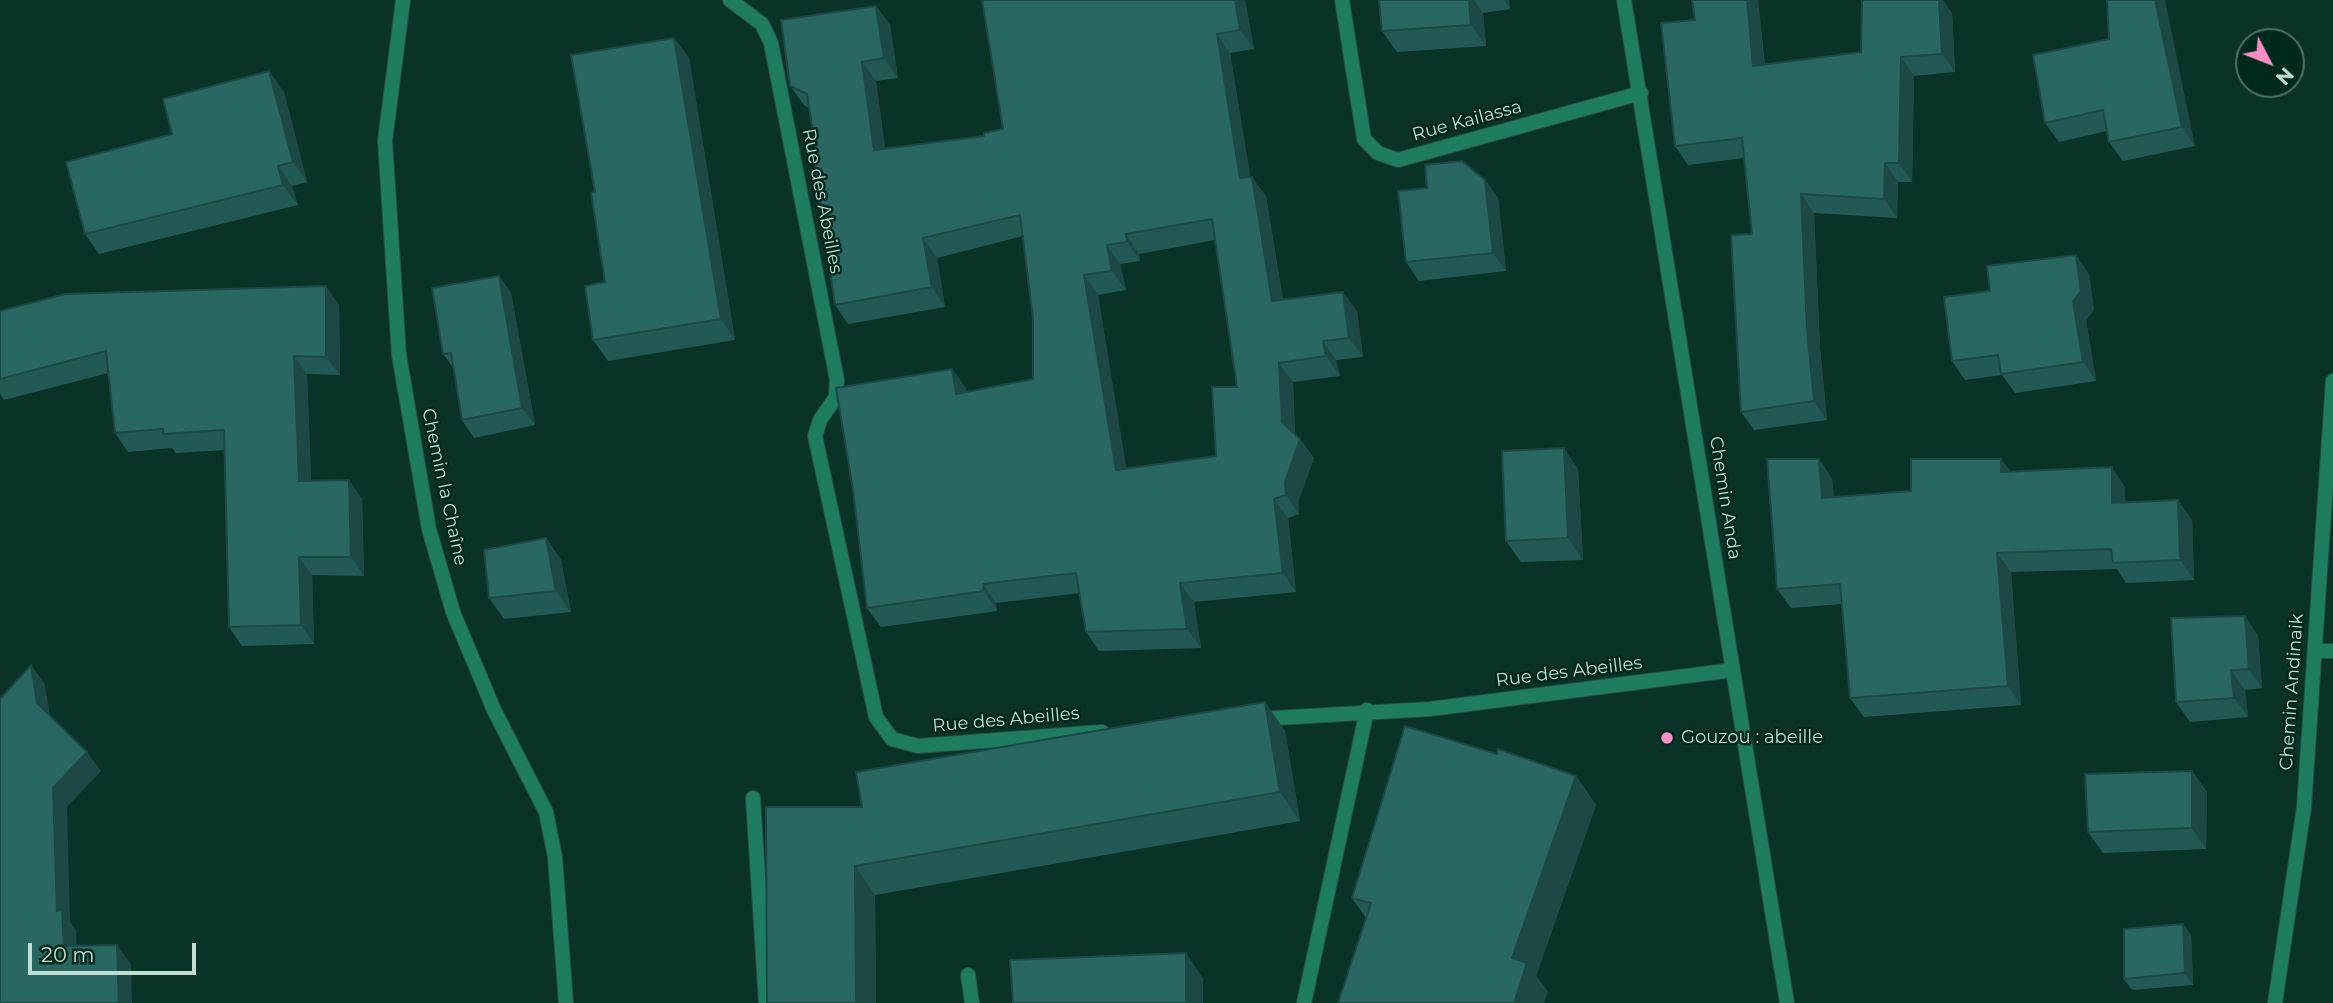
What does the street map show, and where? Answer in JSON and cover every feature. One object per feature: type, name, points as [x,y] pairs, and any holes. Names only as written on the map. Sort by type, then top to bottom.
[{"type":"street","name":"Chemin la Chaîne","points":[[403,0],[386,141],[399,355],[429,529],[453,612],[494,710],[547,812],[555,857],[566,1003]]},
{"type":"street","name":"Rue des Abeilles","points":[[730,0],[762,24],[771,43],[837,380],[836,397],[820,420],[816,436],[876,717],[892,739],[918,746],[1122,730]]},
{"type":"street","name":"Rue Kailassa","points":[[1342,0],[1364,139],[1378,153],[1398,160],[1641,93]]},
{"type":"street","name":"Chemin Anda","points":[[1624,0],[1787,1003]]},
{"type":"street","name":"Chemin Andinaik","points":[[2275,1003],[2304,807],[2333,381]]},
{"type":"street","points":[[2315,651],[2333,651]]},
{"type":"street","name":"Rue des Abeilles","points":[[1245,720],[1367,710],[1430,709],[1733,670]]},
{"type":"street","points":[[1304,1003],[1367,710]]},
{"type":"street","points":[[753,798],[766,1003]]},
{"type":"street","points":[[968,975],[972,1003]]},
{"type":"building","points":[[982,0],[1235,0],[1240,30],[1217,34],[1240,178],[1252,177],[1272,301],[1343,292],[1349,338],[1323,341],[1326,356],[1279,363],[1282,422],[1300,439],[1285,482],[1286,495],[1274,499],[1283,573],[1180,583],[1187,629],[1086,632],[1076,573],[983,584],[984,591],[867,608],[853,490],[836,388],[952,369],[956,394],[1033,379],[1033,318],[1020,215],[923,238],[932,287],[835,305],[813,159],[817,158],[807,94],[790,86],[781,20],[876,6],[884,58],[862,62],[874,150],[984,136],[984,133],[1003,129]],"holes":[[[1212,219],[1237,387],[1212,387],[1216,456],[1116,470],[1084,275],[1112,271],[1107,245],[1127,242],[1126,234]]]},
{"type":"building","points":[[1379,0],[1469,0],[1471,25],[1382,31]]},
{"type":"building","points":[[1692,0],[1747,0],[1753,66],[1861,52],[1862,0],[1939,0],[1942,54],[1901,57],[1899,163],[1885,163],[1884,199],[1801,194],[1807,329],[1814,401],[1741,412],[1731,235],[1752,234],[1742,138],[1675,146],[1661,23],[1695,20]]},
{"type":"building","points":[[2107,0],[2155,0],[2182,127],[2109,142],[2103,110],[2045,123],[2033,55],[2109,39]]},
{"type":"building","points":[[674,38],[721,319],[593,340],[585,286],[605,282],[591,193],[595,192],[571,55]]},
{"type":"building","points":[[269,71],[293,162],[278,166],[283,185],[85,234],[66,162],[172,134],[163,99]]},
{"type":"building","points":[[1462,161],[1485,180],[1493,253],[1406,262],[1398,191],[1427,188],[1425,165]]},
{"type":"building","points":[[2076,255],[2081,291],[2073,301],[2083,362],[2001,374],[1998,355],[1952,361],[1944,297],[1990,291],[1987,266]]},
{"type":"building","points":[[499,276],[522,408],[462,420],[451,353],[443,354],[432,288]]},
{"type":"building","points":[[326,286],[326,357],[294,356],[299,481],[349,480],[351,557],[299,557],[301,625],[229,627],[224,430],[163,434],[163,429],[115,433],[106,351],[0,379],[0,311],[65,294]]},
{"type":"building","points":[[1564,448],[1568,538],[1506,541],[1502,451]]},
{"type":"building","points":[[1767,459],[1819,459],[1822,498],[1911,491],[1911,459],[2001,459],[2001,472],[2112,467],[2112,503],[2178,500],[2180,560],[2113,563],[2111,549],[1997,553],[2008,686],[1850,698],[1840,584],[1777,589]]},
{"type":"building","points":[[546,538],[556,591],[489,598],[484,550]]},
{"type":"building","points":[[2245,616],[2249,669],[2231,670],[2234,698],[2176,702],[2171,618]]},
{"type":"building","points":[[31,665],[37,703],[87,752],[53,788],[57,911],[62,910],[64,946],[117,945],[119,1003],[0,1003],[0,699]]},
{"type":"building","points":[[1265,702],[1280,792],[855,866],[856,1003],[767,1003],[766,807],[862,807],[856,772]]},
{"type":"building","points":[[1405,726],[1497,754],[1498,749],[1576,776],[1512,958],[1527,963],[1514,1003],[1338,1003],[1371,903],[1352,898]]},
{"type":"building","points":[[2192,771],[2192,828],[2088,832],[2085,774]]},
{"type":"building","points":[[2183,924],[2185,973],[2124,979],[2124,929]]},
{"type":"building","points":[[1186,953],[1186,1003],[1013,1003],[1010,960]]},
{"type":"place","name":"Gouzou : abeille","points":[[1667,738]]}]
